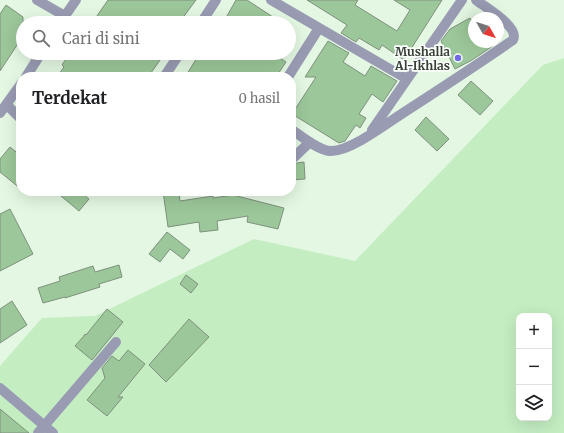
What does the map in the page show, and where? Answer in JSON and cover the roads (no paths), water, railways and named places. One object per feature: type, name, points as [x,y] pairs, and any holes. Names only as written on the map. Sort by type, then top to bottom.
[{"type":"street","points":[[37,0],[57,16]]},
{"type":"street","points":[[65,16],[76,0]]},
{"type":"street","points":[[205,16],[216,0]]},
{"type":"street","points":[[271,0],[407,79]]},
{"type":"street","points":[[368,135],[462,0]]},
{"type":"street","points":[[296,133],[321,148],[330,151],[339,150],[349,146],[474,67],[513,40],[514,33],[510,26],[476,0]]},
{"type":"street","points":[[291,72],[319,28]]},
{"type":"street","points":[[29,72],[37,60]]},
{"type":"street","points":[[167,72],[175,60]]},
{"type":"street","points":[[16,91],[3,109],[16,116]]},
{"type":"street","points":[[296,155],[310,142]]},
{"type":"street","points":[[41,429],[116,342]]},
{"type":"street","points":[[0,388],[41,429],[53,433]]},
{"type":"place","name":"Mushalla Al-Ikhlas","points":[[458,58]]}]
